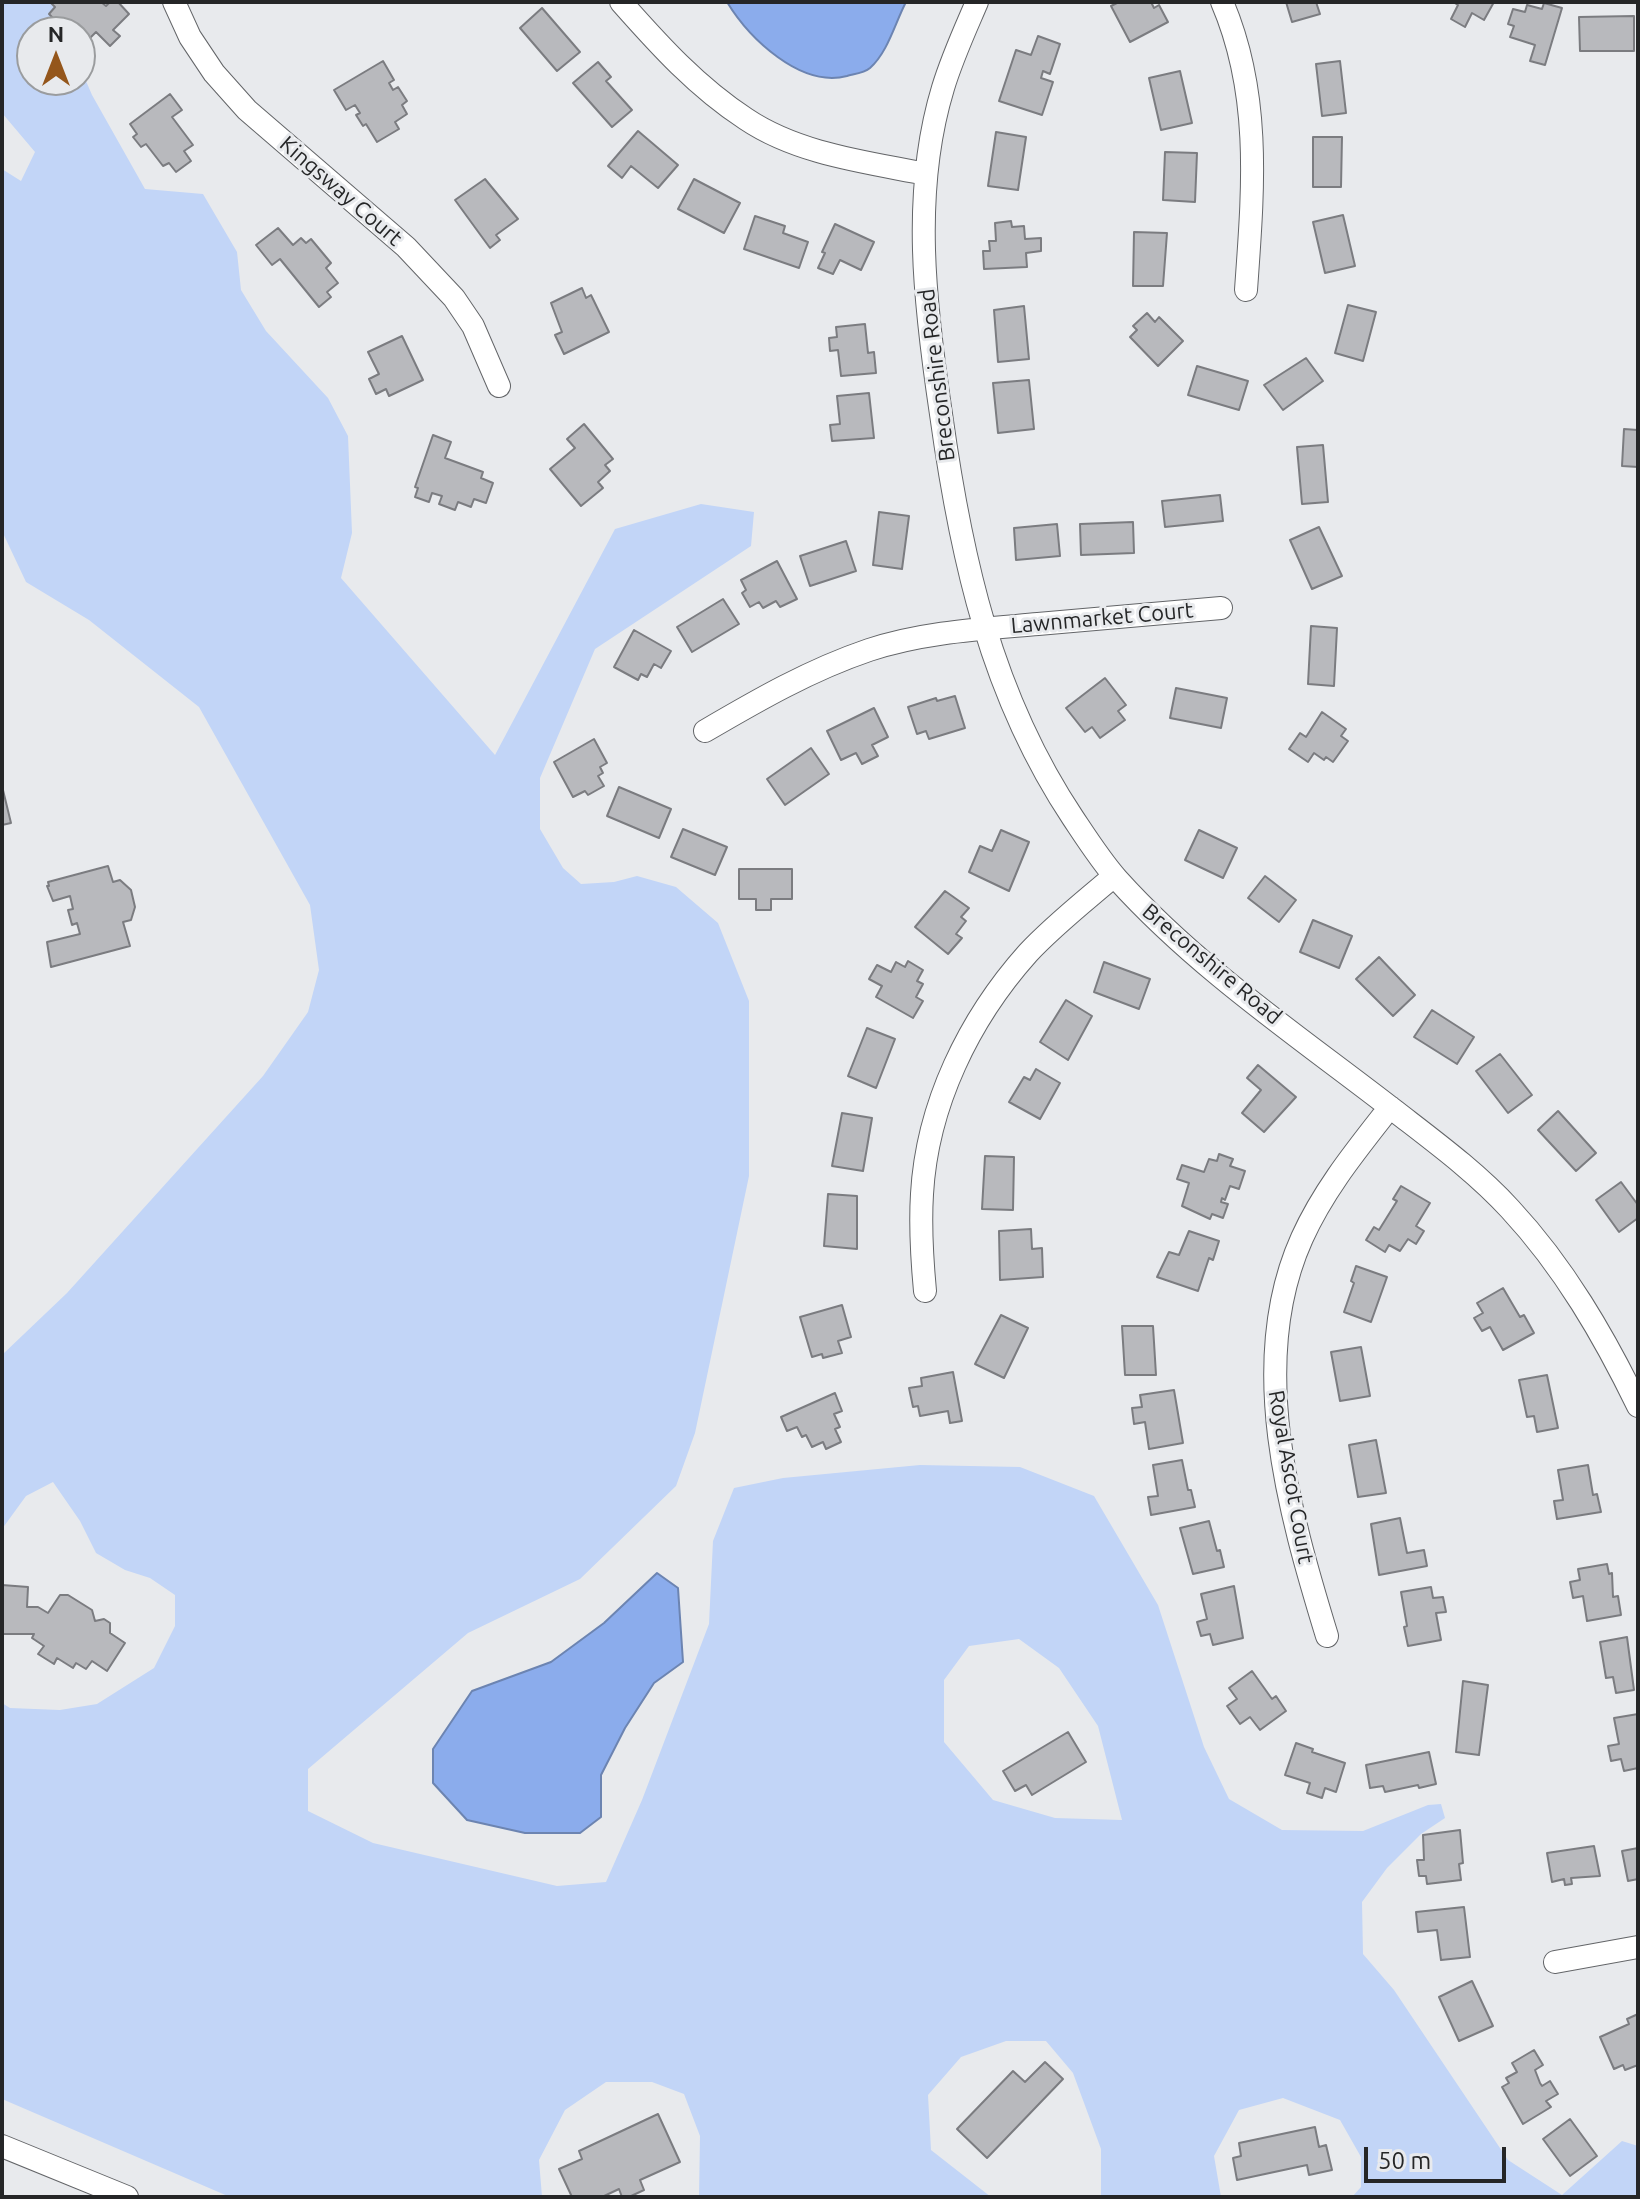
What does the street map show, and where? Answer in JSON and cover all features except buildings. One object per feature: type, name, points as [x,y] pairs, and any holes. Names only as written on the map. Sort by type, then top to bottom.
[{"type":"street","name":"Kingsway Court","points":[[174,2],[190,37],[214,73],[247,110],[406,247],[454,298],[473,326],[499,386]]},
{"type":"street","points":[[621,2],[674,62],[748,121],[791,141],[839,157],[926,174]]},
{"type":"street","name":"Breconshire Road","points":[[977,2],[942,90],[926,174],[924,219],[930,342],[961,541],[983,629],[1003,687],[1046,775],[1114,876],[1161,926],[1448,1152],[1511,1210],[1593,1319],[1632,1377],[1638,1406]]},
{"type":"street","points":[[1222,2],[1239,48],[1253,138],[1246,290]]},
{"type":"street","name":"Lawnmarket Court","points":[[705,731],[815,670],[872,649],[929,636],[983,629],[1221,608]]},
{"type":"street","points":[[925,1291],[921,1244],[922,1192],[929,1144],[955,1064],[998,990],[1029,953],[1114,876]]},
{"type":"street","name":"Royal Ascot Court","points":[[1327,1636],[1295,1518],[1278,1429],[1275,1355],[1288,1279],[1301,1240],[1319,1204],[1342,1169],[1390,1107]]},
{"type":"street","points":[[1555,1962],[1638,1947]]},
{"type":"street","points":[[2,2146],[127,2197]]},
{"type":"shaded area","points":[[2,2],[51,2],[58,16],[16,16],[16,96],[93,96],[145,189],[203,194],[237,252],[241,290],[266,331],[328,398],[348,436],[352,533],[341,578],[495,755],[615,529],[701,504],[754,512],[751,546],[595,649],[540,778],[540,829],[563,868],[581,884],[614,882],[637,876],[676,887],[718,923],[749,1001],[749,1176],[695,1433],[676,1486],[580,1579],[468,1633],[308,1769],[308,1811],[373,1843],[557,1886],[606,1882],[642,1800],[709,1624],[713,1541],[734,1488],[783,1478],[920,1465],[1020,1467],[1094,1496],[1158,1605],[1204,1747],[1229,1799],[1282,1830],[1363,1831],[1428,1805],[1441,1804],[1445,1818],[1421,1834],[1387,1868],[1362,1902],[1363,1954],[1394,1990],[1508,2160],[1562,2195],[1622,2141],[1638,2146],[1638,2197],[1352,2197],[1361,2187],[1361,2157],[1340,2120],[1283,2098],[1239,2110],[1214,2156],[1221,2197],[1101,2197],[1101,2149],[1073,2073],[1046,2041],[1006,2041],[961,2057],[928,2095],[931,2150],[991,2197],[699,2197],[700,2136],[684,2094],[652,2082],[606,2082],[565,2110],[539,2160],[542,2197],[230,2197],[2,2099],[2,1703],[10,1708],[60,1710],[97,1704],[154,1668],[175,1626],[175,1595],[150,1578],[125,1570],[96,1553],[80,1521],[53,1482],[26,1496],[2,1529],[2,1355],[67,1293],[263,1076],[308,1012],[319,970],[310,905],[199,707],[89,620],[26,582],[2,531],[2,169],[21,181],[35,152],[2,113]],"holes":[[[1019,1639],[1059,1668],[1098,1726],[1122,1820],[1055,1818],[993,1800],[944,1742],[944,1680],[969,1646]]]},
{"type":"water","points":[[727,2],[906,2],[886,46],[870,68],[856,74],[829,78],[812,75],[778,57],[748,30]]},
{"type":"water","points":[[657,1573],[678,1588],[683,1662],[654,1683],[625,1728],[601,1775],[601,1817],[580,1833],[525,1833],[467,1820],[433,1783],[433,1749],[472,1691],[551,1662],[604,1623]]}]
